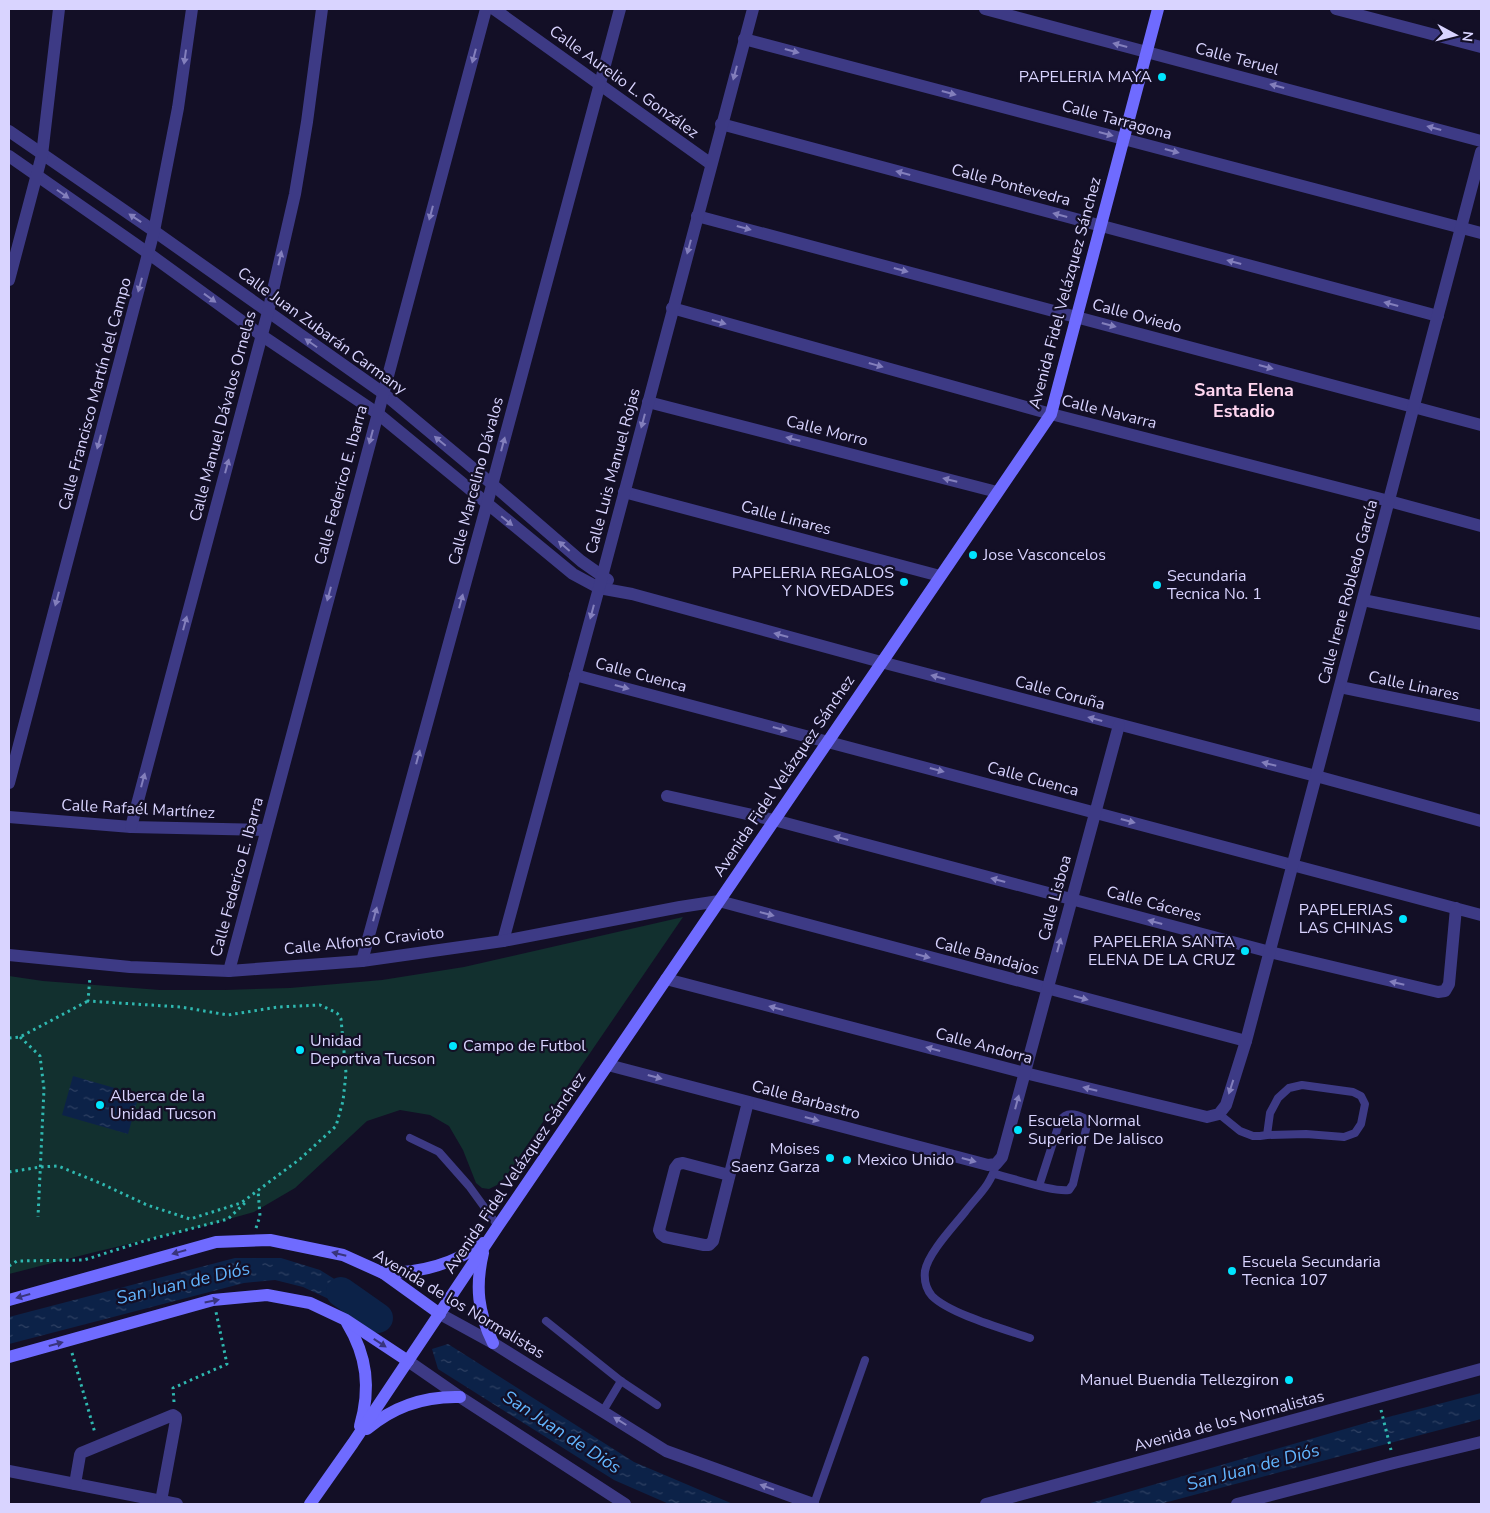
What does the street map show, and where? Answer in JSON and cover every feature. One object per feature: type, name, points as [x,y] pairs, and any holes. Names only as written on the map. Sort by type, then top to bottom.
[{"type":"street","points":[[9,280],[42,155],[59,9]]},
{"type":"street","name":"Calle Francisco Martín del Campo","points":[[9,783],[154,231],[178,108],[192,9]]},
{"type":"street","name":"Calle Manuel Dávalos Ornelas","points":[[131,827],[268,312],[295,194],[322,9]]},
{"type":"street","name":"Calle Federico E. Ibarra","points":[[229,971],[486,9]]},
{"type":"street","name":"Calle Aurelio L. González","points":[[494,9],[711,164]]},
{"type":"street","name":"Calle Marcelino Dávalos","points":[[362,961],[620,9]]},
{"type":"street","name":"Calle Luis Manuel Rojas","points":[[503,941],[752,9]]},
{"type":"street","name":"Calle Teruel","points":[[985,9],[1481,141]]},
{"type":"street","name":"Avenida Fidel Velázquez Sánchez","points":[[310,1504],[1051,414],[1158,9]]},
{"type":"street","points":[[1336,9],[1481,47]]},
{"type":"street","name":"Calle Tarragona","points":[[744,39],[1481,233]]},
{"type":"street","name":"Calle Pontevedra","points":[[721,124],[1438,316]]},
{"type":"street","name":"Calle Juan Zubarán Carmany","points":[[9,132],[154,231],[383,393],[581,561],[600,582]]},
{"type":"street","name":"Calle Irene Robledo García","points":[[1246,1041],[1481,152]]},
{"type":"street","name":"Calle Juan Zubarán Carmany","points":[[9,156],[148,253],[261,336],[377,413],[573,574],[600,582]]},
{"type":"street","name":"Calle Oviedo","points":[[697,216],[1481,425]]},
{"type":"street","name":"Calle Navarra","points":[[672,308],[1051,414],[1481,526]]},
{"type":"street","name":"Calle Morro","points":[[648,402],[998,492]]},
{"type":"street","name":"Calle Linares","points":[[624,492],[940,576]]},
{"type":"street","name":"Calle Coruña","points":[[600,582],[632,594],[881,662],[1481,820]]},
{"type":"street","points":[[1363,600],[1481,624]]},
{"type":"street","name":"Calle Cuenca","points":[[575,675],[1481,915]]},
{"type":"street","name":"Calle Linares","points":[[1340,687],[1481,716]]},
{"type":"street","name":"Calle Lisboa","points":[[995,1169],[1002,1157],[1119,725]]},
{"type":"street","name":"Calle Cáceres","points":[[667,796],[774,820],[1270,952],[1438,992],[1445,991],[1449,984],[1456,908]]},
{"type":"street","name":"Calle Rafaél Martínez","points":[[9,817],[131,827],[266,830]]},
{"type":"street","name":"Calle Alfonso Cravioto","points":[[9,955],[130,968],[229,971],[362,961],[503,941],[719,901]]},
{"type":"street","name":"Calle Bandajos","points":[[719,901],[1246,1041]]},
{"type":"street","name":"Calle Andorra","points":[[666,979],[1025,1073],[1207,1117],[1219,1114]]},
{"type":"street","points":[[1219,1114],[1226,1105],[1246,1041]]},
{"type":"street","name":"Calle Barbastro","points":[[608,1065],[988,1165],[995,1169]]},
{"type":"street","points":[[729,1175],[683,1163],[678,1164],[675,1168],[659,1230],[661,1234],[665,1237],[704,1245],[709,1245],[713,1241],[748,1102]]},
{"type":"street","points":[[383,1273],[412,1272],[440,1266],[474,1250],[489,1239]]},
{"type":"street","points":[[489,1239],[480,1267],[478,1282],[484,1320],[493,1343]]},
{"type":"street","name":"Avenida de los Normalistas","points":[[9,1300],[216,1242],[270,1240],[343,1255],[383,1273],[440,1314],[493,1343],[666,1451],[813,1504]]},
{"type":"street","points":[[9,1357],[213,1300],[268,1295],[310,1303],[346,1320],[460,1398],[625,1504]]},
{"type":"street","points":[[346,1320],[360,1347],[366,1376],[367,1394],[365,1410],[353,1443]]},
{"type":"street","name":"Avenida de los Normalistas","points":[[986,1504],[1481,1369]]},
{"type":"street","points":[[353,1443],[375,1422],[402,1406],[430,1398],[460,1398]]},
{"type":"street","points":[[75,1484],[80,1455],[171,1416],[175,1416],[176,1420],[161,1501]]},
{"type":"street","points":[[1237,1504],[1481,1442]]},
{"type":"street","points":[[9,1472],[177,1504]]},
{"type":"lane","points":[[1219,1114],[1240,1130],[1253,1136],[1306,1134],[1344,1137],[1355,1133],[1361,1124],[1364,1104],[1360,1096],[1353,1092],[1302,1085],[1288,1088],[1278,1098],[1270,1113],[1267,1135]]},
{"type":"lane","points":[[1030,1338],[944,1306],[931,1295],[926,1285],[925,1270],[933,1253],[971,1204],[984,1191],[995,1169],[1040,1186],[1069,1190],[1073,1184],[1087,1125],[1086,1119],[1081,1116],[1063,1115],[1040,1186]]},
{"type":"lane","points":[[410,1138],[439,1152],[469,1186],[498,1226]]},
{"type":"lane","points":[[546,1322],[621,1381],[657,1404]]},
{"type":"lane","points":[[813,1504],[866,1360]]},
{"type":"lane","points":[[603,1411],[621,1381]]},
{"type":"path","points":[[88,1001],[92,964]]},
{"type":"path","points":[[9,1038],[20,1037],[88,1001],[181,1008],[228,1015],[278,1007],[320,1005],[337,1013],[341,1019],[346,1073],[343,1102],[336,1126],[300,1159],[241,1203],[190,1219],[147,1205],[100,1182],[58,1166],[9,1172]]},
{"type":"path","points":[[20,1037],[40,1056],[44,1089],[38,1217]]},
{"type":"path","points":[[251,1241],[260,1216],[258,1190]]},
{"type":"path","points":[[9,1266],[17,1261],[84,1260],[228,1219],[258,1190]]},
{"type":"path","points":[[175,1416],[173,1388],[228,1364],[213,1300]]},
{"type":"path","points":[[68,1340],[99,1446]]},
{"type":"path","points":[[1380,1408],[1391,1449]]},
{"type":"green space","name":"Unidad Deportiva Tucson","points":[[683,917],[506,1176],[497,1185],[489,1189],[482,1188],[476,1183],[463,1150],[449,1126],[430,1115],[400,1110],[367,1121],[295,1188],[254,1212],[9,1274],[9,976],[43,981],[160,990],[290,988],[382,980],[464,967]]},
{"type":"water","name":"Alberca de la Unidad Tucson","points":[[73,1076],[139,1095],[128,1134],[62,1115]]},
{"type":"water","points":[[235,1258],[281,1258],[320,1270],[368,1300],[375,1316],[357,1315],[303,1287],[275,1280],[244,1283],[9,1344],[9,1317]]},
{"type":"water","points":[[448,1344],[634,1462],[733,1504],[669,1504],[614,1480],[438,1369],[432,1349]]},
{"type":"water","points":[[1481,1393],[1481,1419],[1160,1504],[1087,1504],[1369,1422]]},
{"type":"waterway","name":"San Juan de Diós","points":[[341,1292],[378,1318]]},
{"type":"place","name":"PAPELERIA MAYA","points":[[1162,77]]},
{"type":"place","name":"Jose Vasconcelos","points":[[973,555]]},
{"type":"place","name":"PAPELERIA REGALOS Y NOVEDADES","points":[[904,582]]},
{"type":"place","name":"Secundaria Tecnica No. 1","points":[[1157,585]]},
{"type":"place","name":"PAPELERIAS LAS CHINAS","points":[[1403,919]]},
{"type":"place","name":"PAPELERIA SANTA ELENA DE LA CRUZ","points":[[1245,951]]},
{"type":"place","name":"Campo de Futbol","points":[[453,1046]]},
{"type":"place","name":"Unidad Deportiva Tucson","points":[[300,1050]]},
{"type":"place","name":"Alberca de la Unidad Tucson","points":[[100,1105]]},
{"type":"place","name":"Escuela Normal Superior De Jalisco","points":[[1018,1130]]},
{"type":"place","name":"Moises Saenz Garza","points":[[830,1158]]},
{"type":"place","name":"Mexico Unido","points":[[847,1160]]},
{"type":"place","name":"Escuela Secundaria Tecnica 107","points":[[1232,1271]]},
{"type":"place","name":"Manuel Buendia Tellezgiron","points":[[1289,1380]]},
{"type":"district","name":"Santa Elena Estadio","points":[[1244,400]]}]
